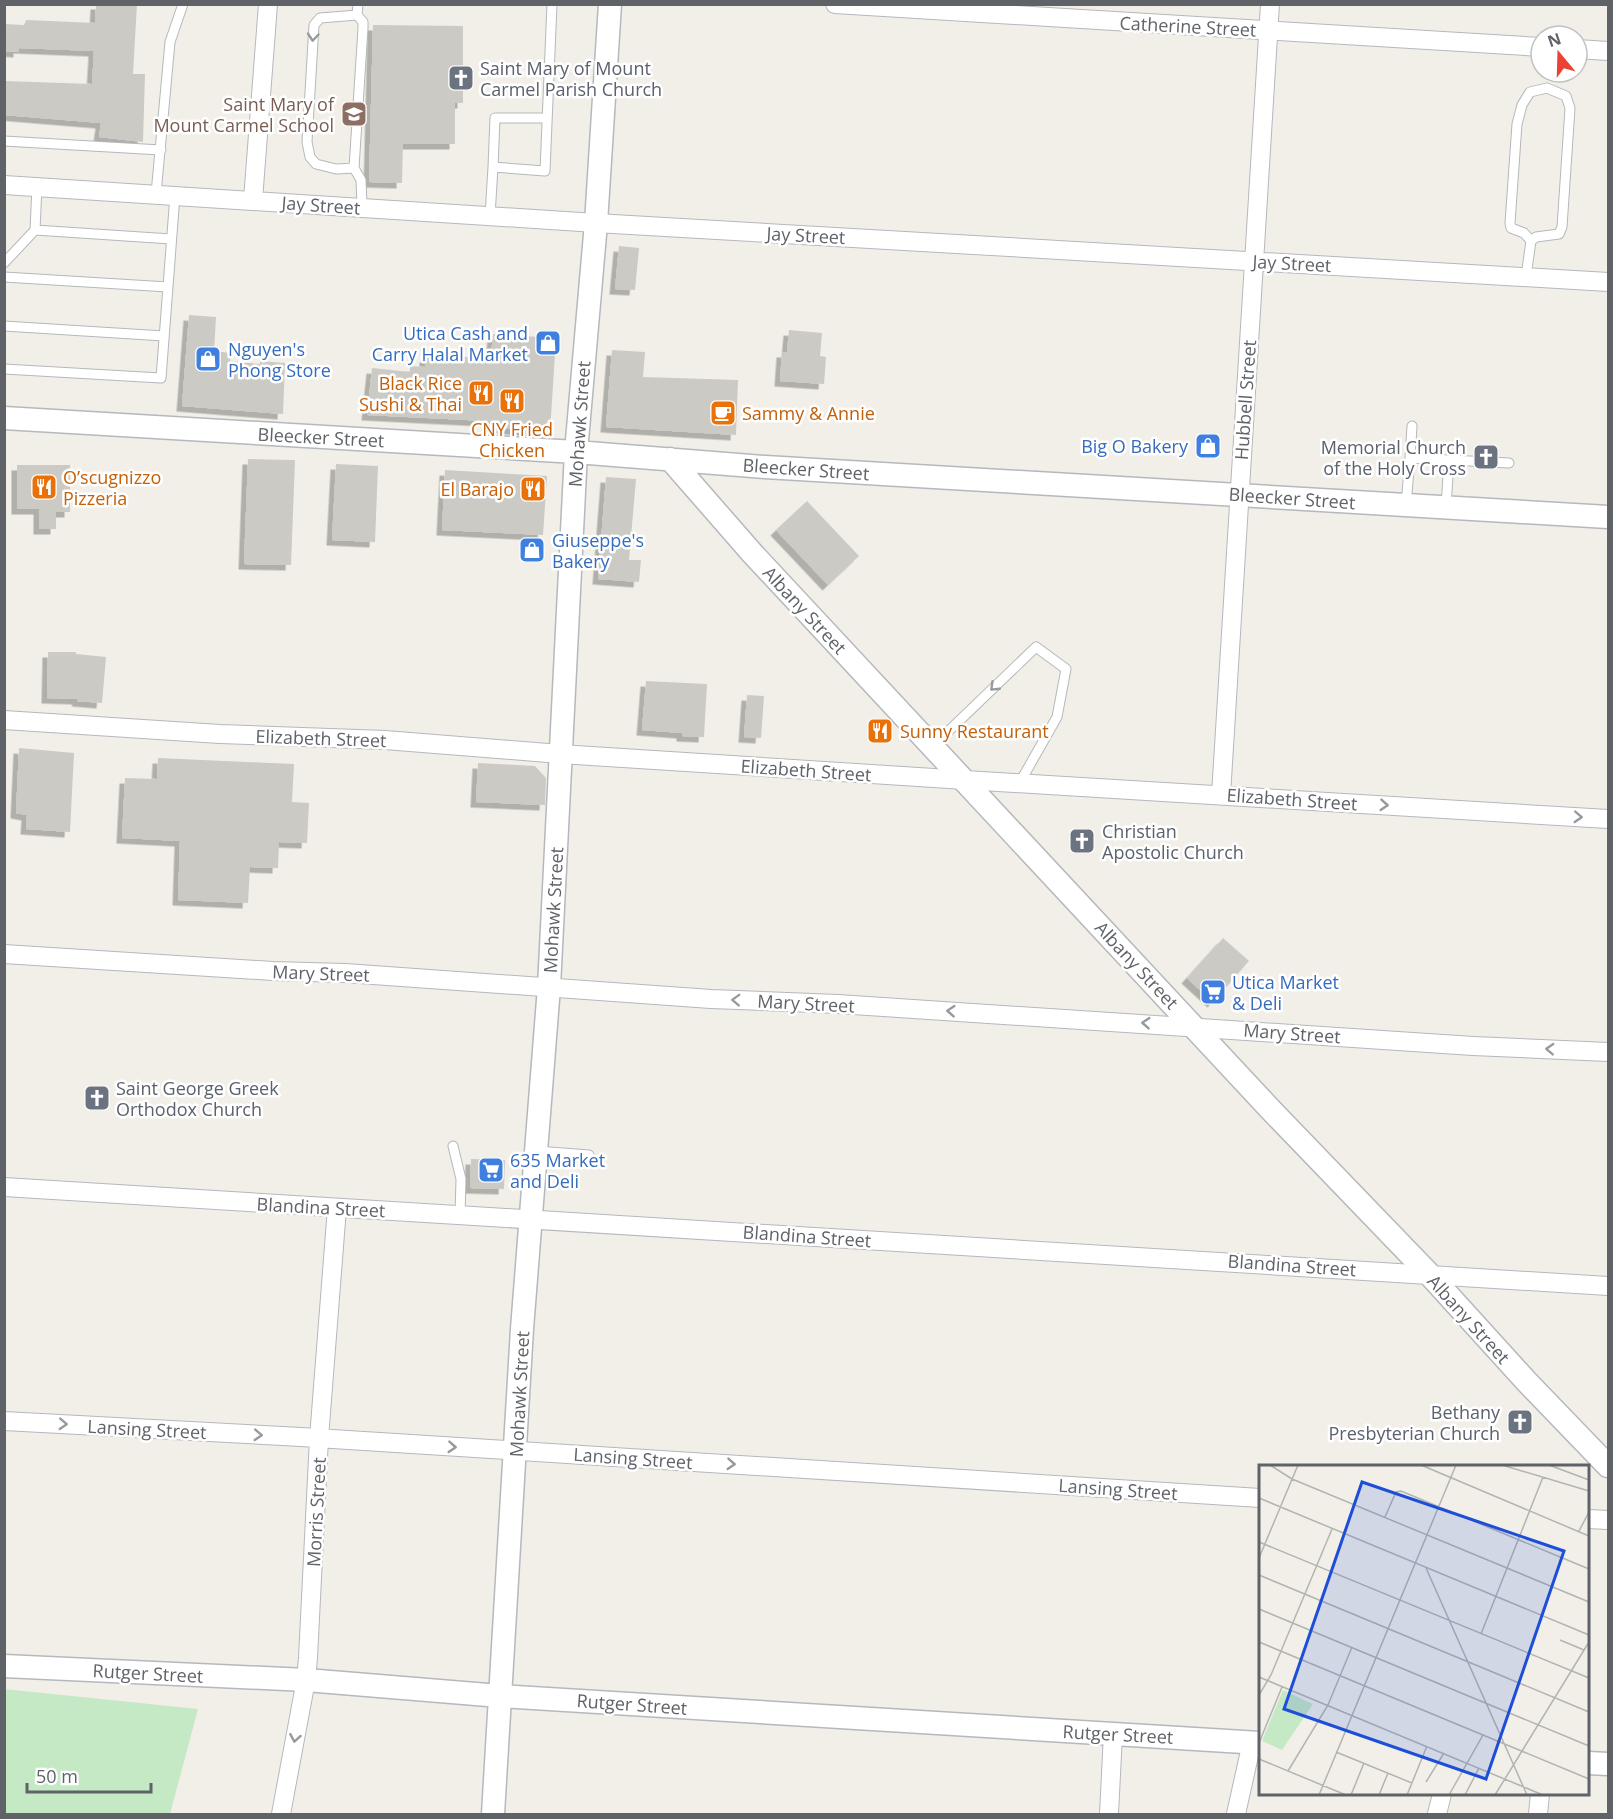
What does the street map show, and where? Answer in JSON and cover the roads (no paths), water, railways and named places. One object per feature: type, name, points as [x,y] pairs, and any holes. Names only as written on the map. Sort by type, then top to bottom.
[{"type":"street","points":[[253,200],[268,4]]},
{"type":"street","name":"Mohawk Street","points":[[493,1815],[522,1329],[549,987],[576,452],[596,223],[610,4]]},
{"type":"street","name":"Catherine Street","points":[[835,4],[930,7],[1529,46]]},
{"type":"street","name":"Hubbell Street","points":[[1221,795],[1270,4]]},
{"type":"street","points":[[1589,50],[1608,51]]},
{"type":"street","name":"Jay Street","points":[[4,184],[596,223],[1608,282]]},
{"type":"street","name":"Bleecker Street","points":[[4,418],[576,452],[765,467],[1608,517]]},
{"type":"street","name":"Albany Street","points":[[669,459],[752,554],[1608,1466]]},
{"type":"street","name":"Elizabeth Street","points":[[4,720],[220,734],[385,740],[560,754],[1608,819]]},
{"type":"street","name":"Mary Street","points":[[4,954],[273,971],[345,973],[711,999],[838,1004],[1194,1026],[1473,1046],[1608,1052]]},
{"type":"street","name":"Blandina Street","points":[[4,1187],[1608,1286]]},
{"type":"street","name":"Morris Street","points":[[281,1815],[306,1680],[319,1438],[337,1208]]},
{"type":"street","name":"Lansing Street","points":[[4,1421],[319,1438],[1259,1498]]},
{"type":"street","points":[[1589,1518],[1608,1520]]},
{"type":"street","name":"Rutger Street","points":[[4,1666],[306,1680],[500,1696],[1256,1742]]},
{"type":"street","points":[[1109,1815],[1113,1734]]},
{"type":"street","points":[[1236,1815],[1256,1742]]},
{"type":"street","points":[[1589,1763],[1608,1764]]},
{"type":"street","points":[[1437,1815],[1442,1795]]},
{"type":"street","points":[[1538,1815],[1540,1795]]},
{"type":"lane","points":[[4,369],[161,378],[171,239],[161,150],[170,42],[183,4]]},
{"type":"lane","points":[[493,167],[545,171],[552,4]]},
{"type":"lane","points":[[354,168],[326,168],[316,164],[310,157],[307,142],[314,25],[320,18],[357,10],[363,22],[363,28],[358,134],[354,168],[361,180],[362,207]]},
{"type":"lane","points":[[1526,276],[1531,241],[1536,237],[1559,234],[1562,227],[1570,108],[1566,96],[1547,87],[1530,92],[1522,105],[1517,124],[1510,223],[1511,228],[1524,233],[1531,241]]},
{"type":"lane","points":[[490,216],[495,117],[547,118]]},
{"type":"lane","points":[[4,141],[161,150]]},
{"type":"lane","points":[[4,263],[35,230],[37,186]]},
{"type":"lane","points":[[35,230],[171,239]]},
{"type":"lane","points":[[4,277],[168,287]]},
{"type":"lane","points":[[4,326],[164,336]]},
{"type":"lane","points":[[1406,505],[1412,426]]},
{"type":"lane","points":[[1410,458],[1509,463]]},
{"type":"lane","points":[[1446,507],[1449,460]]},
{"type":"lane","points":[[933,746],[1036,647],[1066,669],[1057,717],[1019,783]]},
{"type":"lane","points":[[453,1146],[460,1179],[460,1215]]},
{"type":"lane","points":[[537,1151],[589,1155]]},
{"type":"place","name":"Saint Mary of Mount Carmel Parish Church","points":[[461,78]]},
{"type":"place","name":"Saint Mary of Mount Carmel School","points":[[354,114]]},
{"type":"place","name":"Utica Cash and Carry Halal Market","points":[[548,343]]},
{"type":"place","name":"Nguyen's Phong Store","points":[[208,359]]},
{"type":"place","name":"Black Rice Sushi & Thai","points":[[481,393]]},
{"type":"place","name":"CNY Fried Chicken","points":[[512,401]]},
{"type":"place","name":"Sammy & Annie","points":[[723,413]]},
{"type":"place","name":"Big O Bakery","points":[[1208,446]]},
{"type":"place","name":"Memorial Church of the Holy Cross","points":[[1486,457]]},
{"type":"place","name":"O’scugnizzo Pizzeria","points":[[44,487]]},
{"type":"place","name":"El Barajo","points":[[533,489]]},
{"type":"place","name":"Giuseppe's Bakery","points":[[532,550]]},
{"type":"place","name":"Sunny Restaurant","points":[[880,731]]},
{"type":"place","name":"Christian Apostolic Church","points":[[1082,841]]},
{"type":"place","name":"Utica Market & Deli","points":[[1213,992]]},
{"type":"place","name":"Saint George Greek Orthodox Church","points":[[97,1098]]},
{"type":"place","name":"635 Market and Deli","points":[[491,1170]]},
{"type":"place","name":"Bethany Presbyterian Church","points":[[1520,1422]]}]
